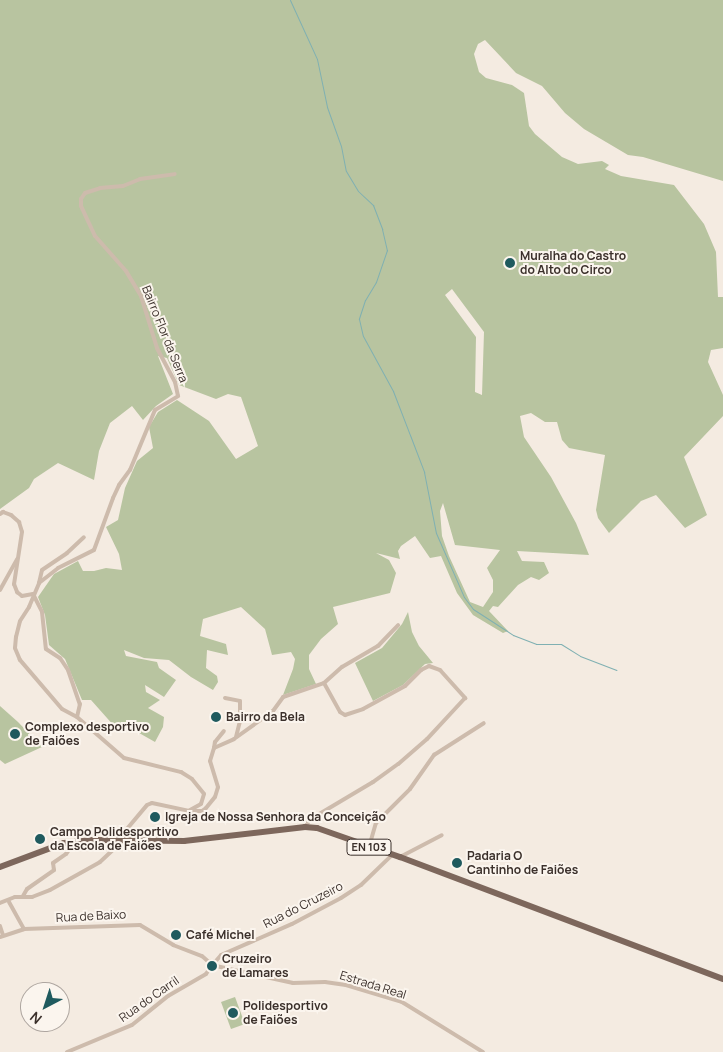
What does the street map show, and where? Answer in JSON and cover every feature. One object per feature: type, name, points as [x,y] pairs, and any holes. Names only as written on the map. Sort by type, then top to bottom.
[{"type":"main road","name":"EN 103","points":[[0,866],[64,843],[184,841],[306,827],[316,828],[400,857],[723,979]]},
{"type":"street","name":"Bairro Flor da Serra","points":[[175,174],[140,180],[123,186],[100,188],[85,194],[81,199],[80,206],[95,236],[126,270],[141,296],[157,348],[175,382],[178,396],[155,410],[130,470],[119,485],[113,498],[94,550],[58,568],[39,583],[33,594],[30,607],[20,621],[16,636],[16,648],[28,672],[62,709],[77,717],[124,758],[181,772],[192,779],[204,794],[201,804],[189,811]]},
{"type":"street","points":[[0,514],[3,512],[11,515],[19,522],[22,532],[14,584],[17,592],[22,596],[33,594],[42,612],[46,649],[60,658],[68,670],[80,704],[77,717]]},
{"type":"street","points":[[39,583],[42,570],[71,550],[84,536]]},
{"type":"street","points":[[0,590],[18,557]]},
{"type":"street","points":[[214,748],[236,737],[273,711],[283,697],[324,682],[342,667],[378,646],[398,625]]},
{"type":"street","points":[[306,827],[309,821],[316,816],[373,782],[398,764],[427,739],[465,698],[440,670],[429,666],[421,670],[405,686],[363,709],[345,715],[340,712],[324,682]]},
{"type":"street","points":[[225,698],[240,701],[240,720],[236,737]]},
{"type":"street","points":[[369,847],[376,823],[410,789],[434,755],[484,723]]},
{"type":"street","points":[[0,904],[23,896],[32,896],[57,886],[100,862],[117,846],[147,805],[152,803],[189,811],[202,811],[216,797],[218,787],[210,761],[215,742],[224,731]]},
{"type":"street","points":[[400,857],[442,835]]},
{"type":"street","points":[[23,896],[26,889],[54,870],[53,863],[66,854],[74,843]]},
{"type":"street","name":"Rua do Cruzeiro","points":[[210,968],[214,968],[221,955],[292,924],[341,898],[361,885],[392,855]]},
{"type":"street","points":[[8,902],[24,928]]},
{"type":"street","name":"Rua de Baixo","points":[[1,936],[24,928],[140,925],[173,945],[202,956],[209,962]]},
{"type":"street","points":[[0,926],[1,936]]},
{"type":"street","points":[[209,962],[210,968]]},
{"type":"street","name":"Estrada Real","points":[[209,962],[293,983],[325,982],[346,985],[402,1002],[483,1052]]},
{"type":"street","name":"Rua do Carril","points":[[67,1052],[97,1042],[132,1025],[168,996],[206,974],[210,968]]},
{"type":"green space","points":[[0,0],[723,0],[723,181],[643,157],[628,155],[584,129],[565,113],[542,86],[516,73],[485,40],[478,44],[474,54],[479,72],[486,78],[512,85],[524,93],[529,126],[535,134],[562,157],[578,164],[602,161],[609,165],[605,169],[621,176],[674,185],[704,224],[716,252],[718,297],[723,297],[723,348],[711,350],[708,362],[723,395],[723,416],[684,457],[707,515],[685,528],[656,495],[641,501],[609,533],[598,518],[596,510],[605,455],[569,448],[562,440],[557,422],[545,422],[531,413],[520,416],[524,437],[551,477],[576,523],[589,555],[517,551],[522,561],[544,562],[549,573],[539,580],[531,577],[518,585],[498,607],[493,606],[489,611],[508,631],[503,633],[473,615],[457,593],[441,556],[430,558],[415,536],[401,546],[398,551],[400,559],[376,553],[389,560],[396,573],[390,593],[333,607],[338,624],[321,639],[309,655],[309,669],[316,684],[283,695],[295,659],[291,652],[272,655],[265,629],[241,607],[203,619],[200,636],[226,644],[228,655],[207,650],[206,668],[217,676],[218,682],[213,690],[191,677],[169,660],[144,658],[124,650],[126,656],[157,662],[159,668],[176,680],[164,697],[145,685],[146,692],[160,700],[148,708],[164,717],[163,727],[155,742],[125,725],[115,727],[91,700],[82,700],[65,659],[49,645],[45,615],[38,597],[54,574],[78,561],[83,571],[106,568],[122,570],[119,554],[106,527],[118,520],[125,488],[137,461],[153,448],[149,427],[158,412],[177,400],[209,421],[236,459],[258,446],[241,397],[228,394],[216,399],[179,385],[167,358],[158,356],[173,394],[156,406],[143,420],[132,406],[110,423],[99,451],[94,480],[58,463],[34,479],[29,488],[0,509]],"holes":[[[452,289],[484,332],[482,395],[475,392],[476,337],[445,295]],[[443,503],[455,545],[500,550],[487,568],[493,580],[493,592],[483,607],[470,602],[449,556],[442,536],[440,511]]]},
{"type":"green space","points":[[408,612],[412,632],[419,646],[433,663],[425,664],[403,685],[373,701],[355,663],[382,648],[402,624]]},
{"type":"green space","name":"Complexo desportivo de Faiões","points":[[0,706],[42,747],[5,764],[0,760]]},
{"type":"green space","name":"Polidesportivo de Faiões","points":[[235,997],[245,1024],[231,1029],[221,1002]]},
{"type":"waterway","points":[[290,0],[317,59],[327,107],[341,146],[346,171],[358,191],[373,205],[382,229],[387,250],[376,282],[365,300],[359,319],[363,336],[393,391],[424,472],[436,533],[464,597],[473,609],[513,635],[536,644],[561,644],[580,656],[616,670]]},
{"type":"place","name":"Muralha do Castro do Alto do Circo","points":[[510,263]]},
{"type":"place","name":"Bairro da Bela","points":[[216,717]]},
{"type":"place","name":"Complexo desportivo de Faiões","points":[[15,734]]},
{"type":"place","name":"Igreja de Nossa Senhora da Conceição","points":[[155,817]]},
{"type":"place","name":"Campo Polidesportivo da Escola de Faiões","points":[[40,839]]},
{"type":"place","name":"Padaria O Cantinho de Faiões","points":[[457,863]]},
{"type":"place","name":"Café Michel","points":[[176,935]]},
{"type":"place","name":"Cruzeiro de Lamares","points":[[212,966]]},
{"type":"place","name":"Polidesportivo de Faiões","points":[[233,1013]]}]
